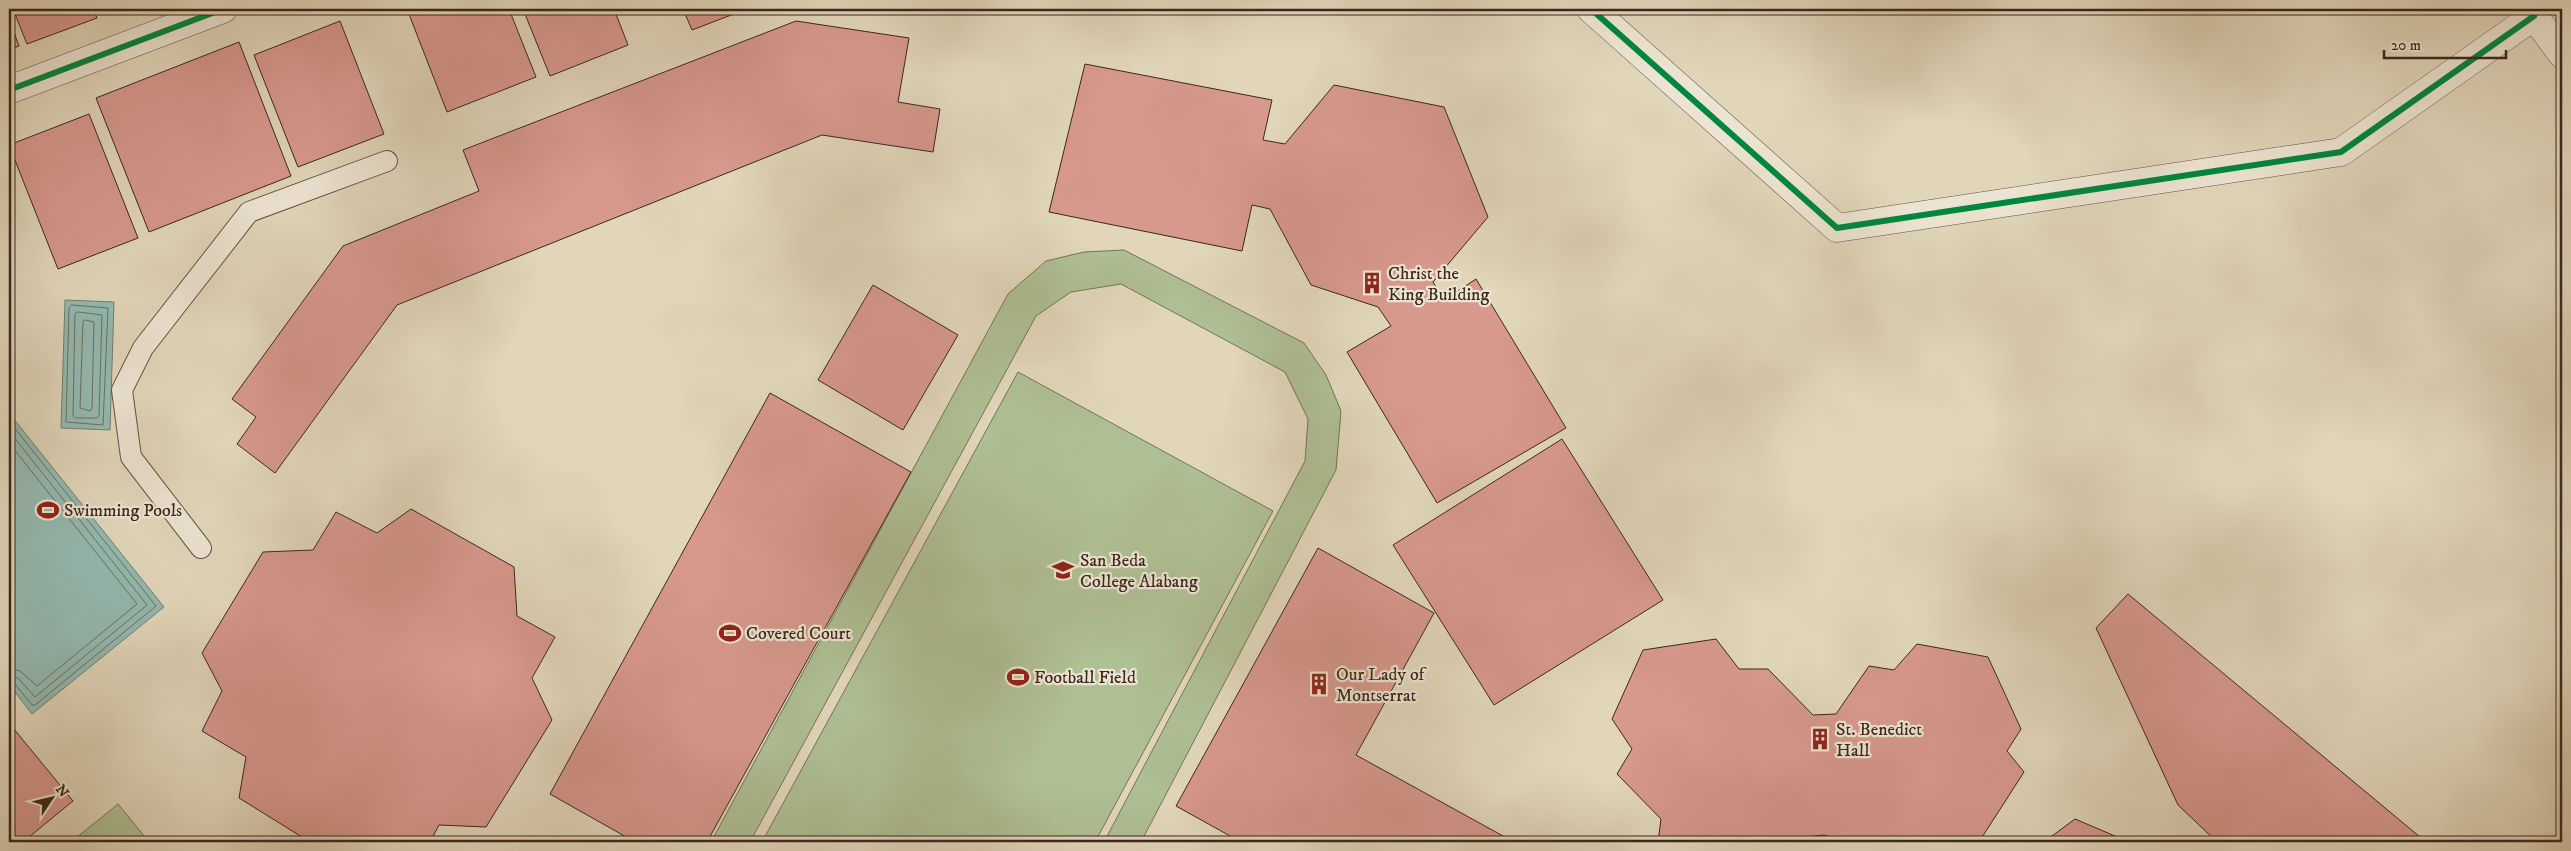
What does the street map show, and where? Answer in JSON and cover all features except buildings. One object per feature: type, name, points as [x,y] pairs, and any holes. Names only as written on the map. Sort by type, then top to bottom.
[{"type":"street","points":[[9,90],[223,9]]},
{"type":"street","points":[[1591,9],[1837,228],[2341,152],[2531,12],[2562,54]]},
{"type":"lane","points":[[201,548],[131,457],[122,390],[143,348],[249,212],[387,161]]},
{"type":"green space","points":[[1124,250],[1304,343],[1326,375],[1341,411],[1336,470],[1141,842],[1104,842],[1305,461],[1308,419],[1285,372],[1121,284],[1071,292],[1036,316],[750,842],[711,842],[1008,294],[1046,261],[1084,252]]},
{"type":"green space","name":"Football Field","points":[[1018,372],[1273,511],[1095,842],[762,842]]},
{"type":"green space","points":[[118,804],[149,842],[71,842]]},
{"type":"water","points":[[65,300],[114,302],[110,430],[61,428]]},
{"type":"water","name":"Swimming Pools","points":[[9,413],[164,607],[32,714],[9,684]]},
{"type":"cycle path","points":[[9,90],[223,9]]},
{"type":"cycle path","points":[[1591,9],[1837,228],[2341,152],[2534,16]]},
{"type":"place","name":"Christ the King Building","points":[[1372,283]]},
{"type":"place","name":"Swimming Pools","points":[[48,510]]},
{"type":"place","name":"San Beda College Alabang","points":[[1063,570]]},
{"type":"place","name":"Covered Court","points":[[730,633]]},
{"type":"place","name":"Football Field","points":[[1018,677]]},
{"type":"place","name":"Our Lady of Montserrat","points":[[1319,684]]},
{"type":"place","name":"St. Benedict Hall","points":[[1820,739]]}]
